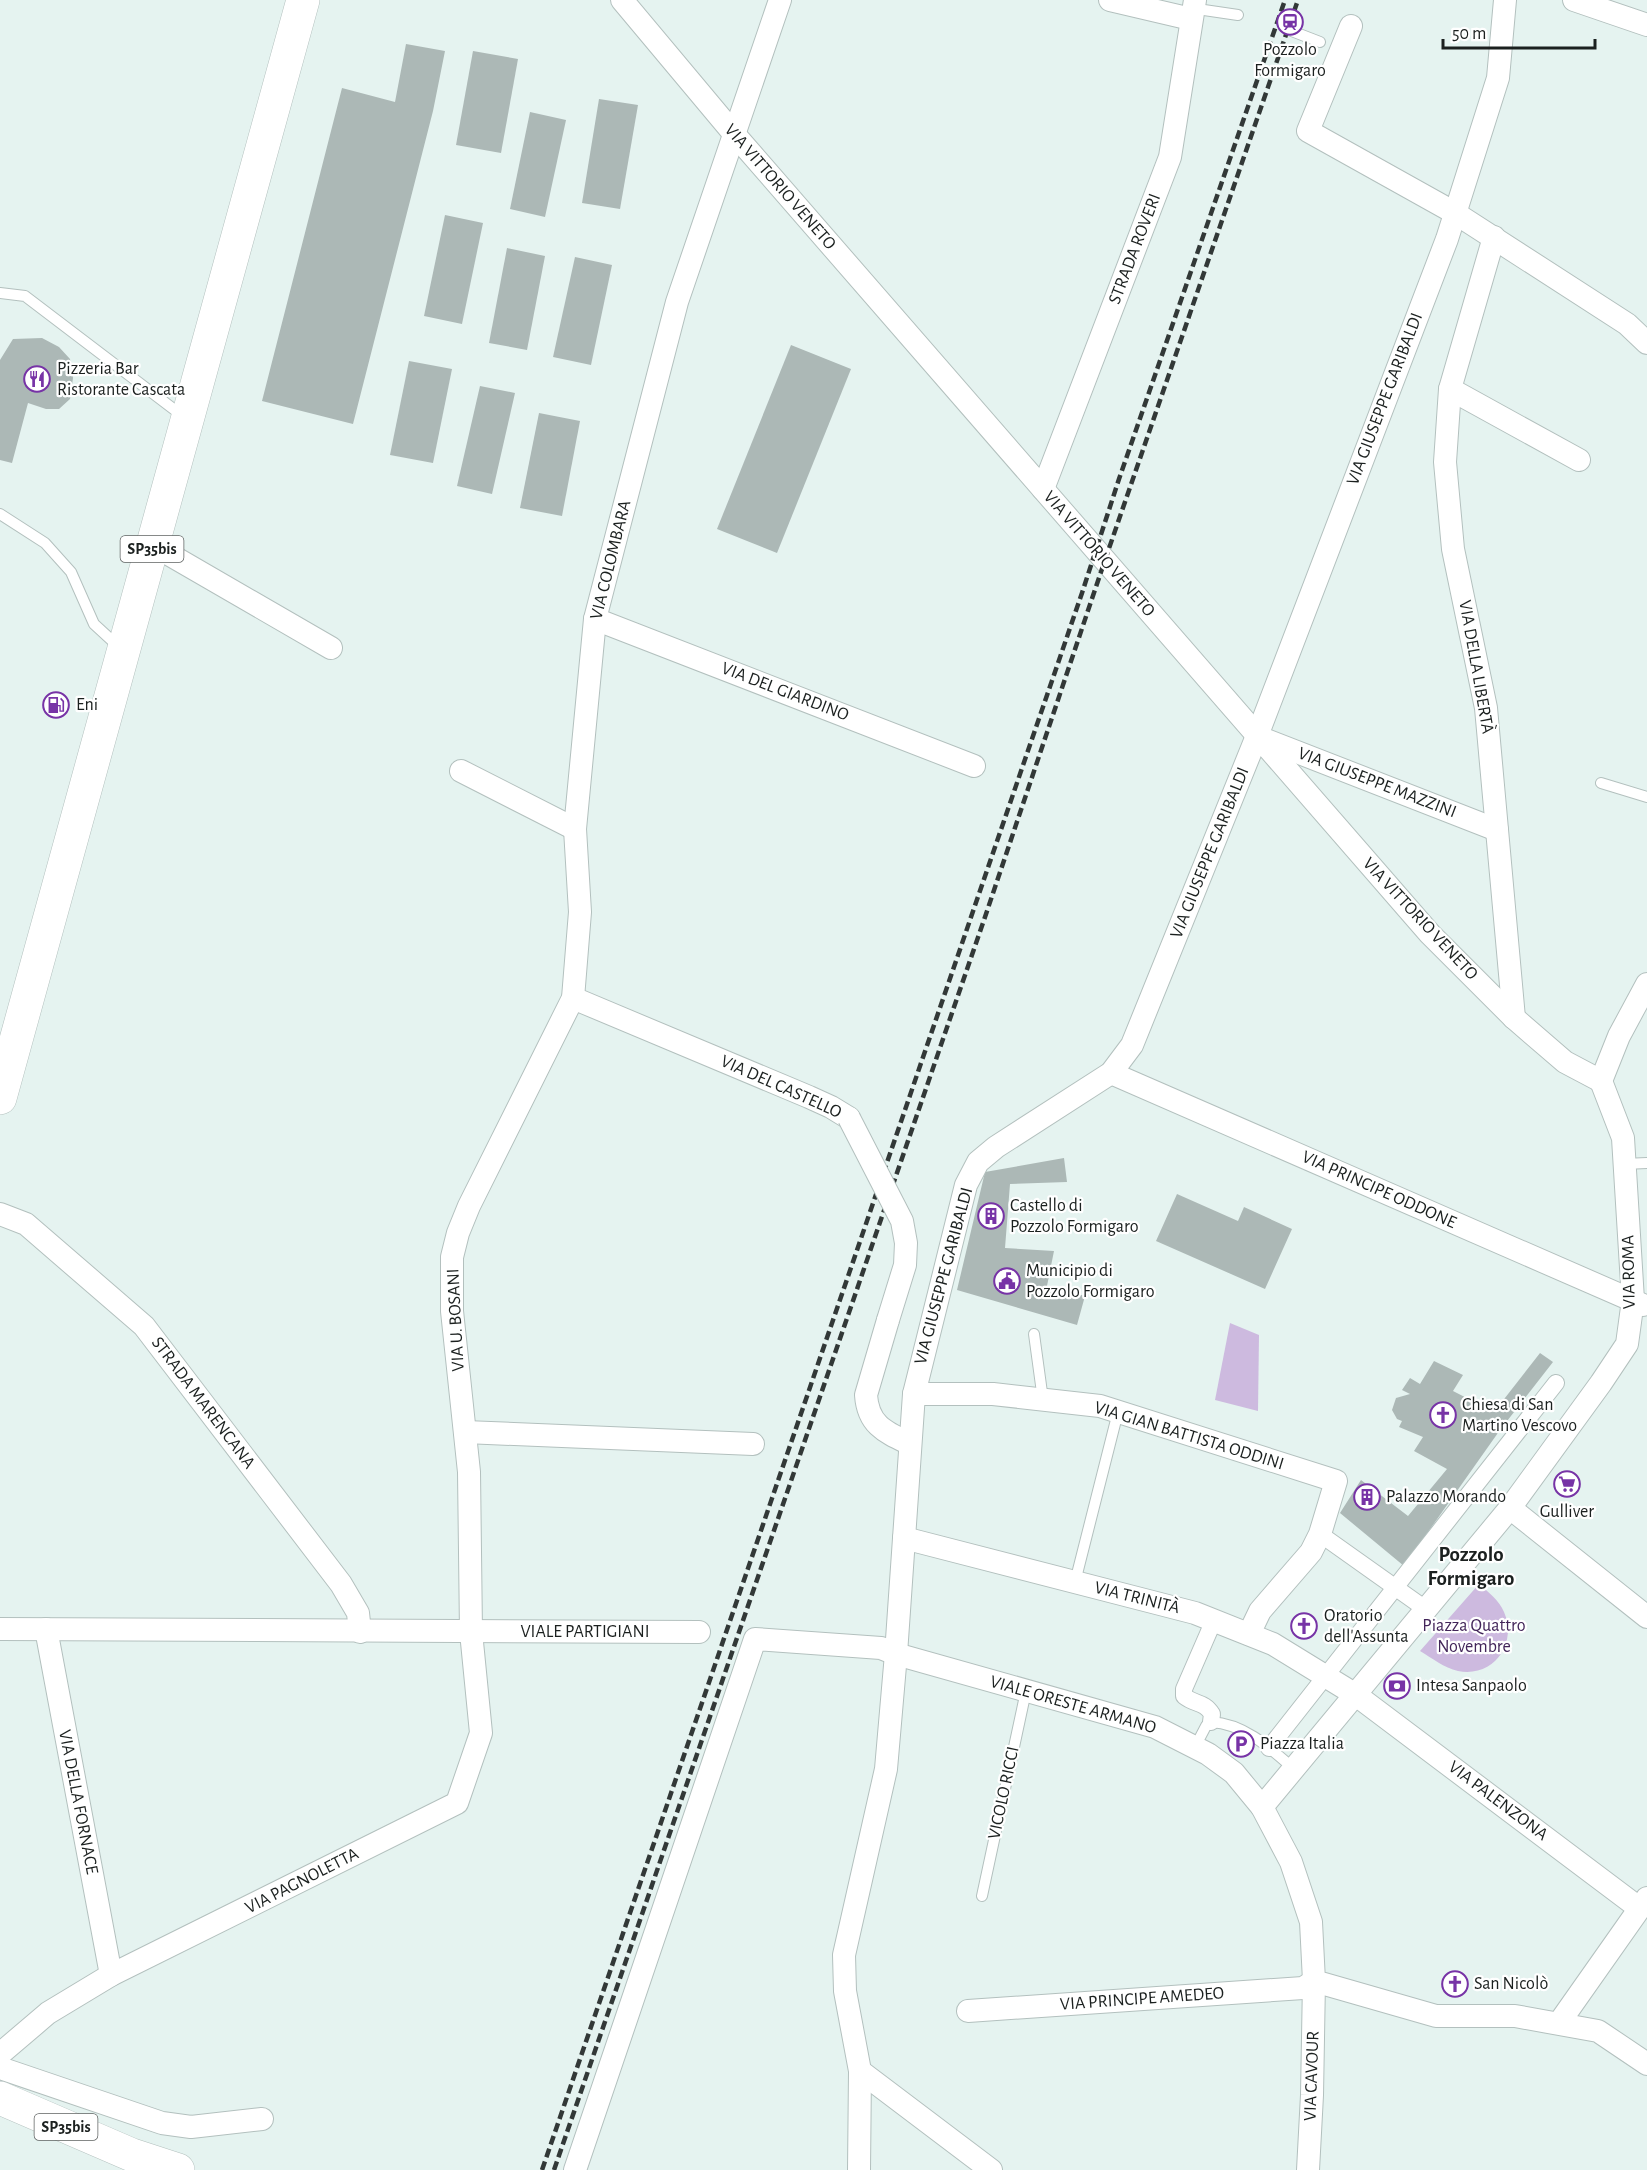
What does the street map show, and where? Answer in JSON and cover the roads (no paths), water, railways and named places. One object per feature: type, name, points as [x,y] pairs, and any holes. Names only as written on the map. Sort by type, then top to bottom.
[{"type":"main road","name":"SP35bis","points":[[0,1098],[303,0]]},
{"type":"main road","name":"SP35bis","points":[[0,2098],[132,2155],[178,2170]]},
{"type":"street","name":"VIA VITTORIO VENETO","points":[[622,0],[735,135],[1430,934],[1514,1018],[1564,1062],[1601,1081]]},
{"type":"street","name":"VIA COLOMBARA","points":[[573,998],[580,912],[574,829],[596,618],[677,302],[780,0]]},
{"type":"street","points":[[1110,0],[1197,10]]},
{"type":"street","name":"VIA GIUSEPPE GARIBALDI","points":[[859,2170],[861,2071],[845,1991],[844,1955],[885,1768],[896,1654],[914,1394],[966,1185],[978,1162],[996,1147],[1111,1073],[1132,1045],[1257,736],[1455,213],[1498,78],[1505,0]]},
{"type":"street","points":[[1574,0],[1647,25]]},
{"type":"street","name":"STRADA ROVERI","points":[[1043,489],[1170,157],[1197,10]]},
{"type":"street","points":[[1351,26],[1308,131],[1494,237],[1627,324],[1647,343]]},
{"type":"street","points":[[1494,237],[1450,389],[1579,460]]},
{"type":"street","name":"VIA DELLA LIBERTÀ","points":[[1450,389],[1445,462],[1453,549],[1486,708],[1514,1018]]},
{"type":"street","points":[[153,545],[331,648]]},
{"type":"street","name":"VIA DEL GIARDINO","points":[[596,618],[974,766]]},
{"type":"street","name":"VIA GIUSEPPE MAZZINI","points":[[1257,736],[1497,830]]},
{"type":"street","points":[[461,771],[574,829]]},
{"type":"street","points":[[1601,1081],[1619,1036],[1647,984]]},
{"type":"street","name":"VIA DEL CASTELLO","points":[[573,998],[809,1097],[849,1118],[902,1221],[906,1243],[905,1265],[866,1395],[867,1407],[873,1421],[887,1433],[910,1444]]},
{"type":"street","name":"VIA U. BOSANI","points":[[471,1632],[469,1472],[453,1311],[453,1257],[458,1233],[469,1206],[573,998]]},
{"type":"street","name":"VIA PRINCIPE ODDONE","points":[[1111,1073],[1640,1303]]},
{"type":"street","name":"VIA ROMA","points":[[1262,1807],[1510,1508],[1627,1344],[1640,1303],[1623,1138],[1601,1081]]},
{"type":"street","name":"STRADA MARENCANA","points":[[0,1214],[26,1224],[144,1326],[341,1584],[358,1613],[360,1632]]},
{"type":"street","points":[[1269,1748],[1556,1383]]},
{"type":"street","name":"VIA GIAN BATTISTA ODDINI","points":[[914,1394],[993,1394],[1100,1407],[1336,1481],[1320,1534]]},
{"type":"street","points":[[465,1432],[753,1444]]},
{"type":"street","points":[[1510,1508],[1647,1617]]},
{"type":"street","points":[[1249,1634],[1260,1611],[1311,1552],[1320,1534],[1427,1610]]},
{"type":"street","name":"VIA TRINITÀ","points":[[904,1538],[1195,1613],[1273,1644],[1356,1695]]},
{"type":"street","points":[[1211,1722],[1212,1714],[1208,1707],[1188,1700],[1184,1696],[1184,1689],[1214,1620]]},
{"type":"street","name":"VIALE PARTIGIANI","points":[[0,1629],[699,1632]]},
{"type":"street","name":"VIA DELLA FORNACE","points":[[46,1629],[111,1975]]},
{"type":"street","name":"VIA PAGNOLETTA","points":[[0,2054],[48,2013],[111,1975],[457,1803],[481,1733],[471,1632]]},
{"type":"street","name":"VIALE ORESTE ARMANO","points":[[575,2170],[755,1639],[881,1648],[1155,1727],[1208,1754],[1234,1773],[1262,1807]]},
{"type":"street","name":"VIA PALENZONA","points":[[1356,1695],[1643,1903]]},
{"type":"street","name":"VIA CAVOUR","points":[[1262,1807],[1291,1862],[1311,1922],[1314,1981],[1308,2170]]},
{"type":"street","points":[[1559,2023],[1643,1903]]},
{"type":"street","points":[[1314,1981],[1436,2016],[1515,2016],[1598,2031],[1647,2064]]},
{"type":"street","name":"VIA PRINCIPE AMEDEO","points":[[968,2011],[1303,1988],[1314,1981]]},
{"type":"street","points":[[0,2068],[162,2123],[191,2127],[262,2119]]},
{"type":"street","points":[[861,2071],[991,2170]]},
{"type":"lane","points":[[1197,10],[1238,15]]},
{"type":"lane","points":[[1289,30],[1320,42]]},
{"type":"lane","points":[[0,293],[26,296],[188,419]]},
{"type":"lane","points":[[0,514],[45,543],[71,572],[94,624],[123,652]]},
{"type":"lane","points":[[1601,783],[1647,797]]},
{"type":"lane","points":[[1624,1164],[1647,1163]]},
{"type":"lane","points":[[1034,1334],[1043,1400]]},
{"type":"lane","points":[[1075,1582],[1118,1412]]},
{"type":"lane","name":"VICOLO RICCI","points":[[982,1896],[1026,1691]]},
{"type":"lane","points":[[1195,1747],[1206,1726],[1211,1722],[1220,1722],[1247,1733],[1294,1769]]},
{"type":"railway","points":[[542,2170],[1119,479],[1285,0]]},
{"type":"railway","points":[[554,2170],[1298,0]]},
{"type":"place","name":"Pozzolo Formigaro","points":[[1290,22]]},
{"type":"place","name":"Pizzeria Bar Ristorante Cascata","points":[[37,379]]},
{"type":"place","name":"Eni","points":[[56,705]]},
{"type":"place","name":"Castello di Pozzolo Formigaro","points":[[991,1216]]},
{"type":"place","name":"Municipio di Pozzolo Formigaro","points":[[1007,1281]]},
{"type":"place","name":"Chiesa di San Martino Vescovo","points":[[1443,1415]]},
{"type":"place","name":"Gulliver","points":[[1567,1484]]},
{"type":"place","name":"Palazzo Morando","points":[[1367,1497]]},
{"type":"place","name":"Oratorio dell'Assunta","points":[[1304,1626]]},
{"type":"place","name":"Intesa Sanpaolo","points":[[1397,1686]]},
{"type":"place","name":"Piazza Italia","points":[[1241,1744]]},
{"type":"place","name":"San Nicolò","points":[[1455,1984]]},
{"type":"district","name":"Pozzolo Formigaro","points":[[1471,1566]]},
{"type":"park label","name":"Piazza Quattro Novembre","points":[[1474,1636]]}]
